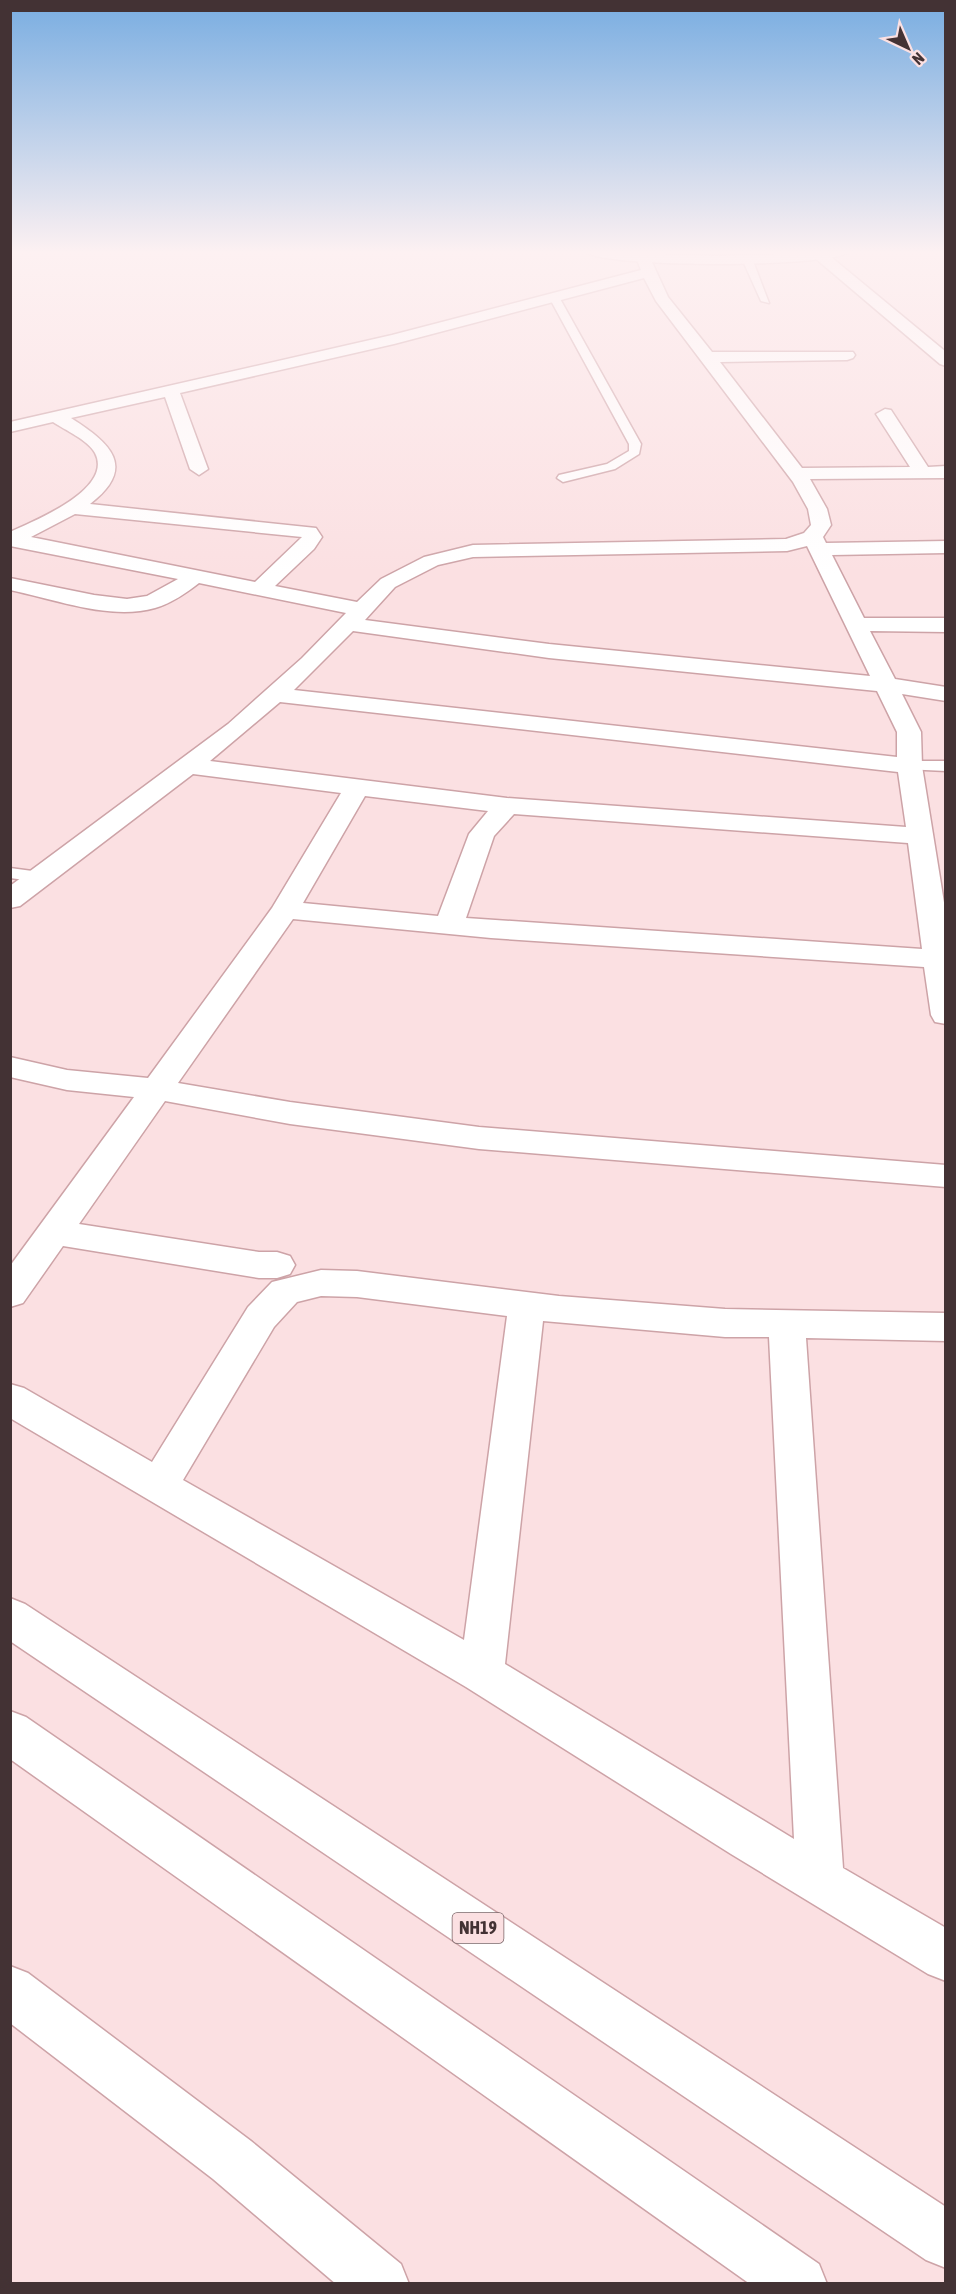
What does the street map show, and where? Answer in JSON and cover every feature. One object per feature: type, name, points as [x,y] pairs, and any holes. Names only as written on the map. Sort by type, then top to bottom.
[{"type":"main road","points":[[10,427],[309,359]]},
{"type":"main road","points":[[709,359],[798,474],[821,513],[817,543],[909,732],[910,766],[936,959],[945,1008]]},
{"type":"main road","points":[[171,391],[200,469]]},
{"type":"main road","points":[[885,414],[922,473]]},
{"type":"main road","points":[[11,540],[86,499],[102,485],[107,473],[108,461],[104,451],[56,416]]},
{"type":"main road","points":[[798,474],[945,472]]},
{"type":"main road","points":[[70,508],[309,532],[312,537],[308,545],[259,590]]},
{"type":"main road","points":[[11,540],[259,590],[356,617],[549,651],[887,685],[945,694]]},
{"type":"main road","points":[[10,900],[237,729],[276,695],[388,583],[431,561],[473,551],[817,543],[945,547]]},
{"type":"main road","points":[[10,602],[140,605],[154,601],[195,577]]},
{"type":"main road","points":[[10,584],[119,604]]},
{"type":"main road","points":[[857,624],[945,626]]},
{"type":"main road","points":[[276,695],[910,766]]},
{"type":"main road","points":[[188,766],[356,789],[507,806],[920,836]]},
{"type":"main road","points":[[10,1294],[285,910],[356,789]]},
{"type":"main road","points":[[448,925],[482,834],[507,806]]},
{"type":"main road","points":[[285,910],[448,925],[936,959]]},
{"type":"main road","points":[[10,1067],[67,1080],[156,1089],[290,1113],[479,1138],[945,1176]]},
{"type":"main road","points":[[53,1233],[259,1265],[277,1265]]},
{"type":"main road","points":[[159,1485],[261,1317],[285,1291],[321,1283],[357,1284],[527,1305],[725,1323],[945,1328]]},
{"type":"main road","points":[[482,1673],[527,1305]]},
{"type":"main road","points":[[787,1325],[820,1881]]},
{"type":"main road","points":[[10,1399],[482,1673],[945,1956]]},
{"type":"main road","name":"NH19","points":[[10,1617],[945,2240]]},
{"type":"main road","points":[[10,1732],[799,2283]]},
{"type":"main road","points":[[10,1991],[232,2160],[381,2283]]},
{"type":"lane","points":[[563,478],[615,465],[628,459],[635,452],[635,444],[588,359]]},
{"type":"lane","points":[[910,766],[945,766]]},
{"type":"lane","points":[[10,873],[40,877]]}]
